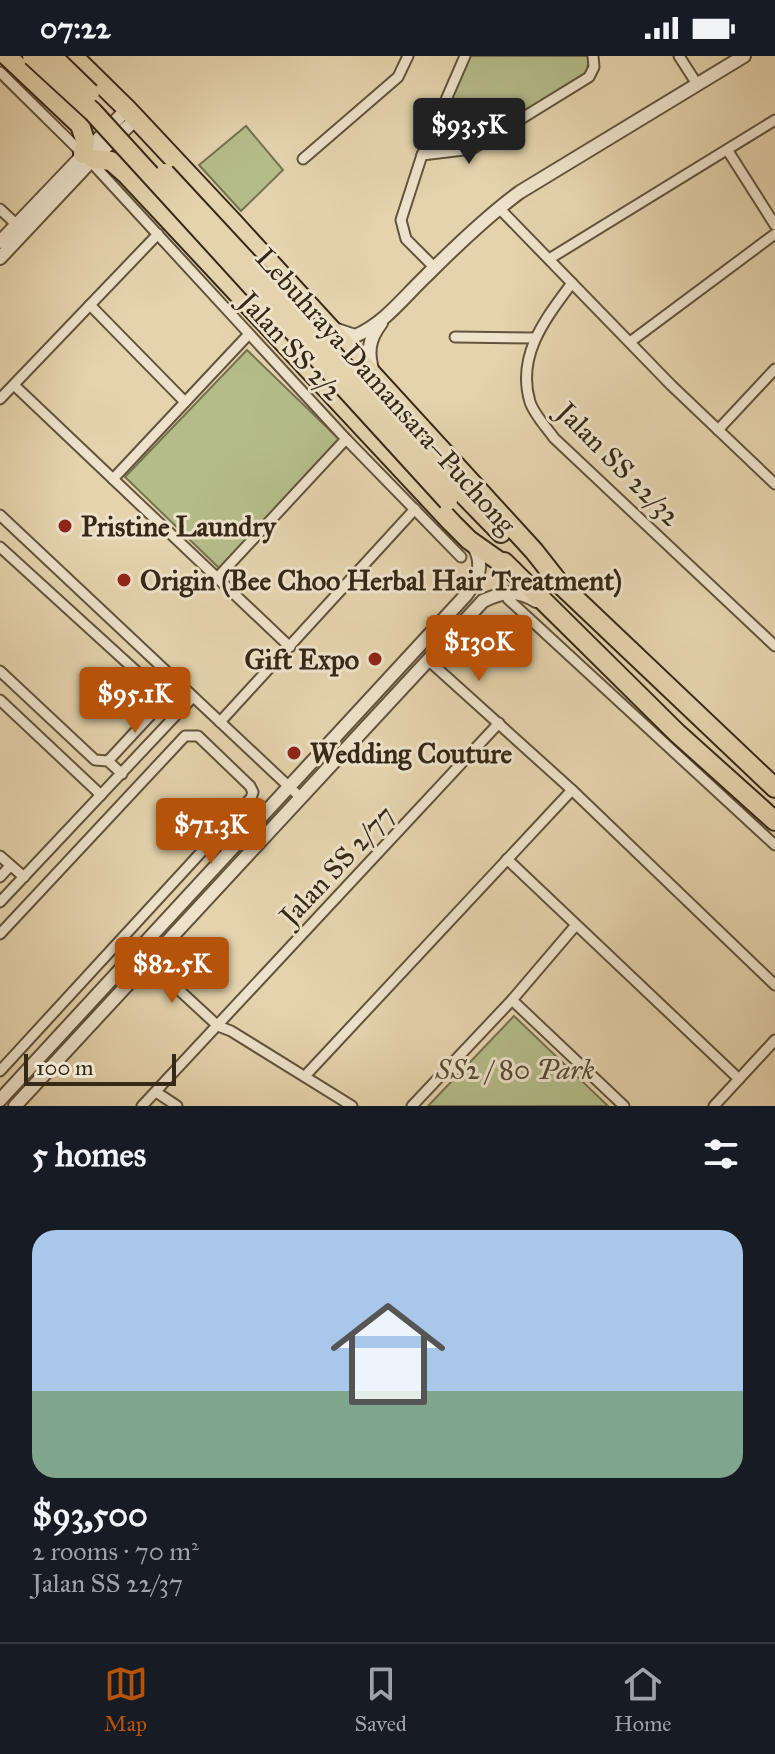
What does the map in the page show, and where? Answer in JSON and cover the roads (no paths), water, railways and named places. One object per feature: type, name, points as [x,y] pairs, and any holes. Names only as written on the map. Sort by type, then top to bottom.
[{"type":"highway","points":[[7,56],[80,125],[89,158],[111,161],[127,175],[465,548],[513,571]]},
{"type":"highway","name":"Lebuhraya Damansara–Puchong","points":[[32,56],[93,112],[454,496],[560,584],[775,788]]},
{"type":"highway","name":"Lebuhraya Damansara–Puchong","points":[[52,56],[102,104],[454,496],[513,571],[677,733],[775,821]]},
{"type":"highway","points":[[73,56],[132,114],[327,324],[534,551],[560,584]]},
{"type":"highway","points":[[80,125],[91,125],[105,115],[108,91]]},
{"type":"highway","points":[[127,175],[127,149],[137,141],[154,138]]},
{"type":"street","points":[[303,159],[398,77],[408,56]]},
{"type":"street","points":[[434,267],[406,239],[401,220],[422,155],[465,56]]},
{"type":"street","points":[[422,155],[472,149],[589,77],[594,67],[593,56]]},
{"type":"street","points":[[679,56],[697,84]]},
{"type":"street","points":[[375,378],[369,357],[372,335],[434,267],[499,208],[744,56]]},
{"type":"street","name":"Jalan SS 2/2","points":[[0,72],[89,158],[346,439],[415,509],[465,548]]},
{"type":"street","points":[[0,258],[132,114]]},
{"type":"street","points":[[549,259],[775,120]]},
{"type":"street","points":[[728,151],[775,225]]},
{"type":"street","points":[[0,242],[89,158]]},
{"type":"street","points":[[499,208],[775,484]]},
{"type":"street","points":[[0,209],[17,225]]},
{"type":"street","points":[[0,399],[158,234]]},
{"type":"street","points":[[630,342],[775,234]]},
{"type":"street","name":"Jalan SS 22/32","points":[[572,283],[535,338],[528,357],[526,378],[531,404],[554,438],[775,646]]},
{"type":"street","points":[[90,305],[185,402]]},
{"type":"street","points":[[327,324],[343,334],[355,336],[385,318]]},
{"type":"street","points":[[113,479],[249,334]]},
{"type":"street","points":[[455,337],[535,338]]},
{"type":"street","points":[[718,430],[775,369]]},
{"type":"street","points":[[14,385],[290,647]]},
{"type":"street","points":[[217,578],[346,439]]},
{"type":"street","points":[[220,722],[415,509]]},
{"type":"street","points":[[0,515],[300,797]]},
{"type":"street","points":[[0,547],[180,711]]},
{"type":"street","points":[[0,1100],[466,595],[479,572],[477,552],[465,548]]},
{"type":"street","points":[[17,1105],[483,601],[500,593],[525,595],[552,611]]},
{"type":"street","points":[[508,599],[775,845]]},
{"type":"street","points":[[428,660],[572,790],[775,985]]},
{"type":"street","points":[[0,671],[95,760],[108,761],[122,774]]},
{"type":"street","points":[[108,761],[159,706],[159,692]]},
{"type":"street","points":[[0,902],[193,697]]},
{"type":"street","points":[[0,700],[101,795]]},
{"type":"street","name":"Jalan SS 2/77","points":[[142,1106],[499,723]]},
{"type":"street","points":[[0,934],[185,736],[198,736],[250,786],[251,798],[0,1071]]},
{"type":"street","points":[[305,1076],[572,790]]},
{"type":"street","points":[[0,856],[24,877]]},
{"type":"street","points":[[507,859],[739,1079]]},
{"type":"street","points":[[0,877],[10,866]]},
{"type":"street","points":[[412,1106],[512,1000],[576,925]]},
{"type":"street","points":[[137,951],[218,1026],[352,1106]]},
{"type":"street","points":[[512,1000],[624,1106]]},
{"type":"street","points":[[714,1106],[775,1040]]},
{"type":"street","points":[[156,1092],[177,1106]]},
{"type":"place","name":"Pristine Laundry","points":[[65,526]]},
{"type":"place","name":"Origin (Bee Choo Herbal Hair Treatment)","points":[[124,580]]},
{"type":"place","name":"Gift Expo","points":[[375,659]]},
{"type":"place","name":"Wedding Couture","points":[[294,753]]},
{"type":"park label","name":"SS2 / 80 Park","points":[[515,1069]]}]
